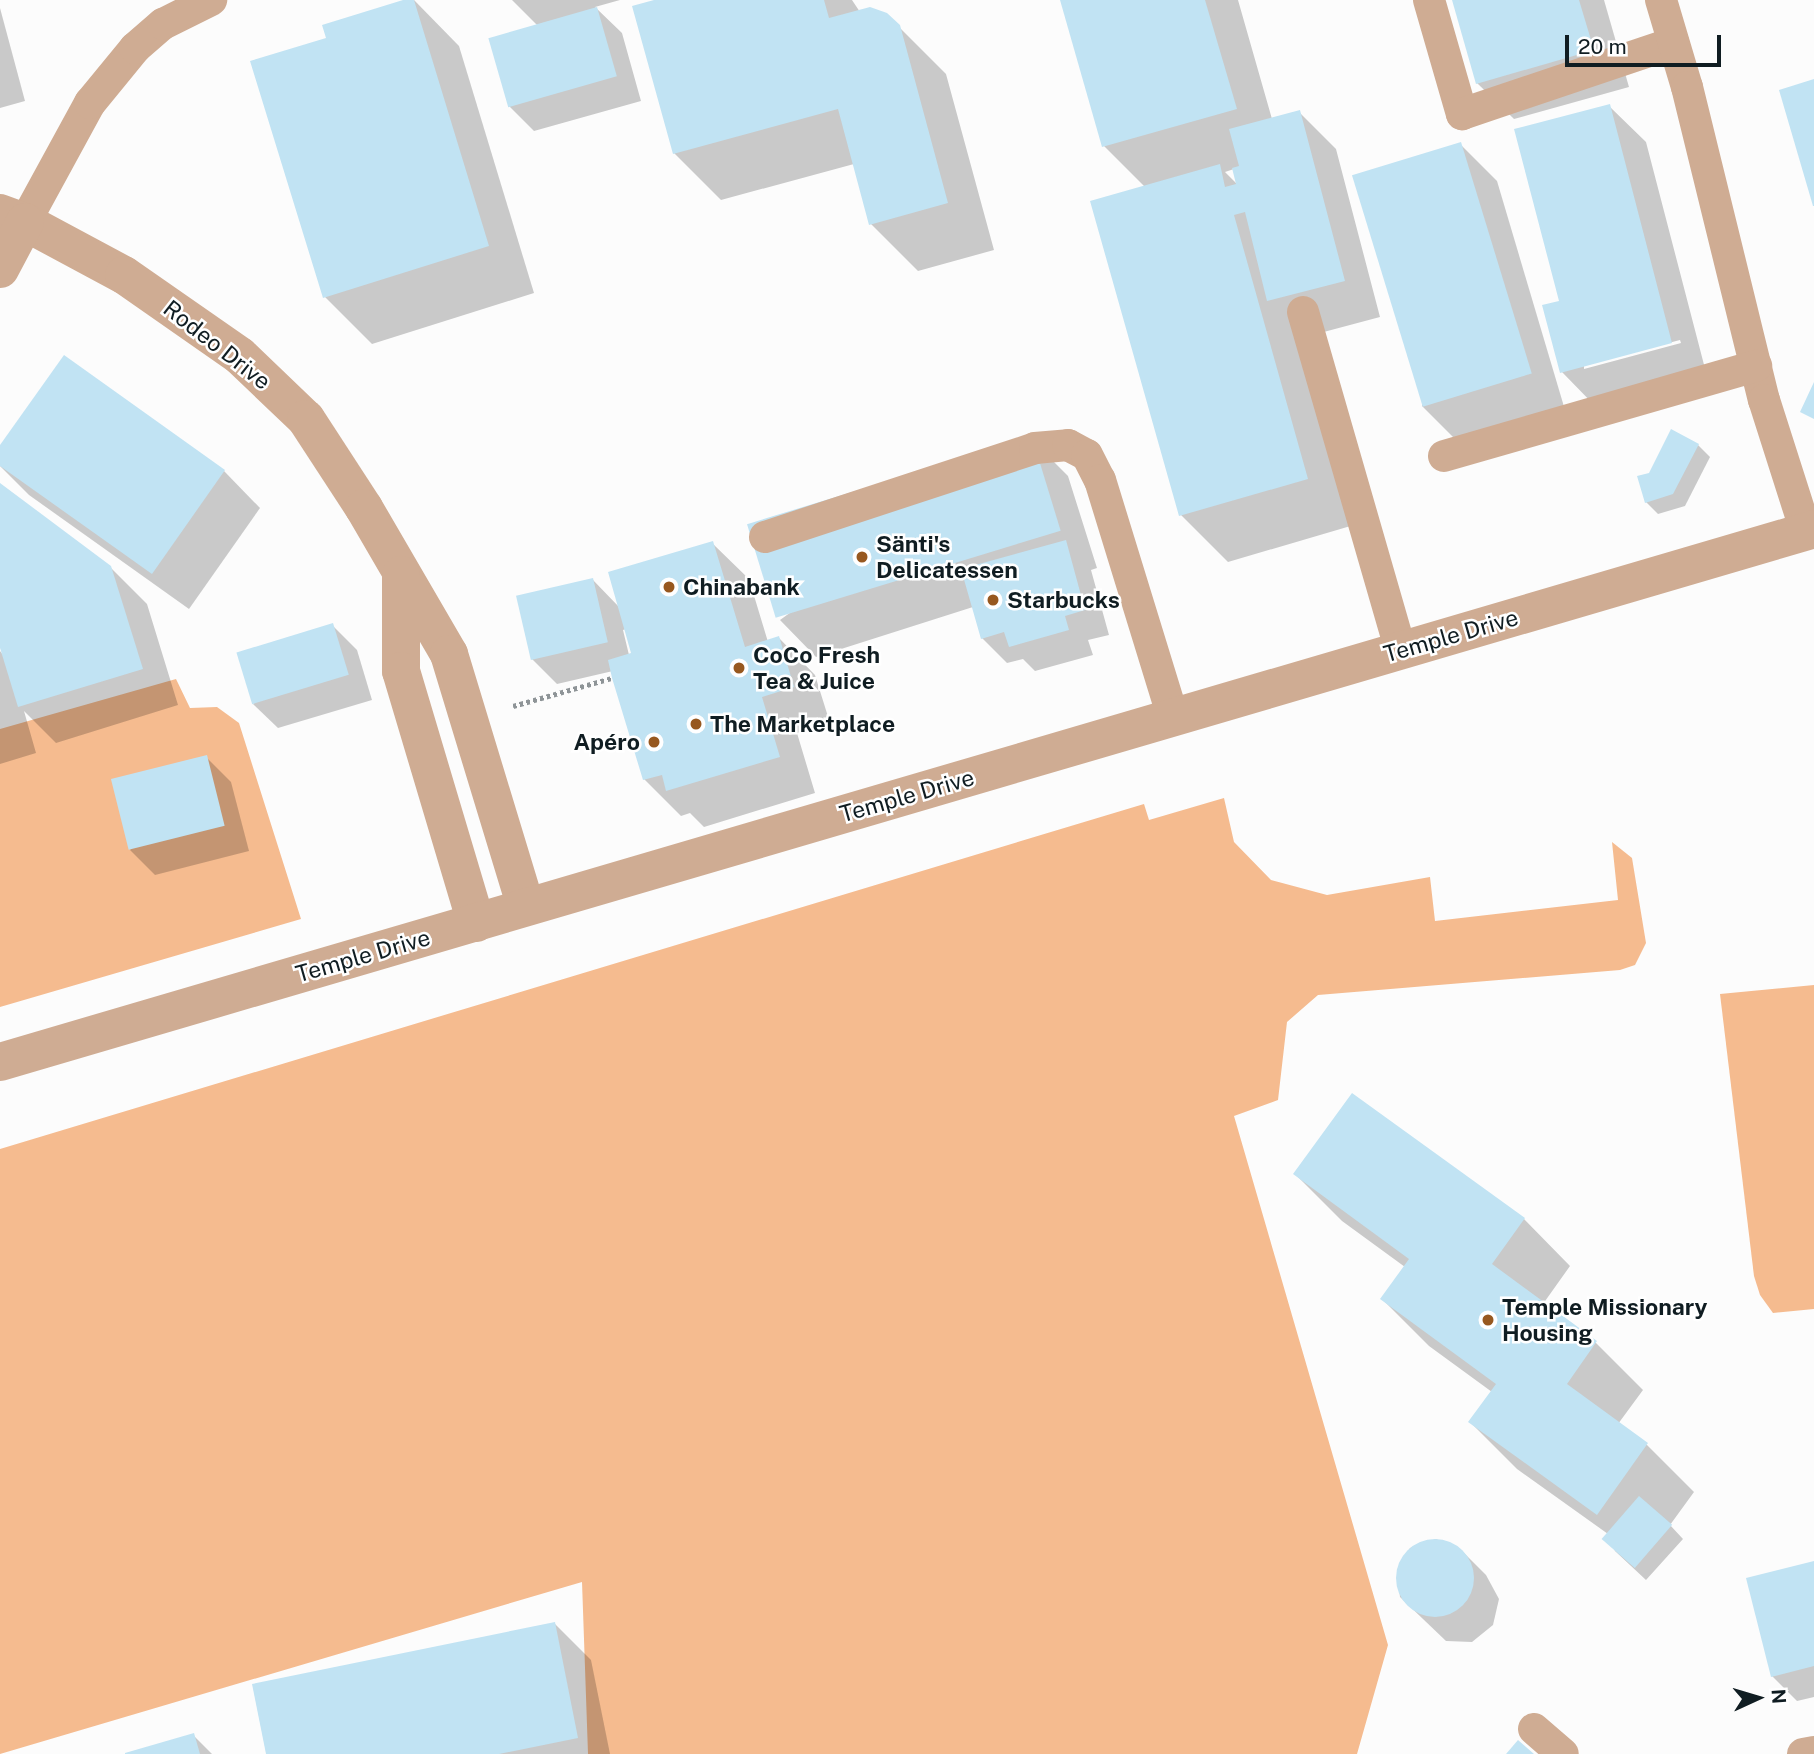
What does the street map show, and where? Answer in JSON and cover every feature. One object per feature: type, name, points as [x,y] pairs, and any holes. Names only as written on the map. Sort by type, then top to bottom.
[{"type":"street","points":[[0,269],[12,218]]},
{"type":"street","name":"Rodeo Drive","points":[[12,218],[124,275],[249,365],[306,419],[449,654],[526,907]]},
{"type":"street","name":"Temple Drive","points":[[0,1062],[1810,531]]},
{"type":"street","points":[[401,573],[401,671],[476,923]]},
{"type":"street","points":[[414,712],[465,708]]},
{"type":"lane","points":[[1429,0],[1462,114],[1673,43]]},
{"type":"lane","points":[[1661,0],[1756,366],[1810,531]]},
{"type":"lane","points":[[12,218],[90,103],[127,57],[163,24],[208,1]]},
{"type":"lane","points":[[1303,312],[1401,651]]},
{"type":"lane","points":[[1444,456],[1756,366]]},
{"type":"lane","points":[[765,537],[1035,448],[1068,445],[1087,455],[1100,480],[1173,718]]},
{"type":"lane","points":[[1534,1729],[1563,1754]]},
{"type":"lane","points":[[1803,1754],[1814,1752]]},
{"type":"path","points":[[465,708],[612,678]]},
{"type":"shaded area","points":[[176,679],[190,708],[217,707],[239,723],[301,919],[0,1007],[0,729]]},
{"type":"shaded area","points":[[1224,798],[1234,842],[1271,880],[1327,895],[1430,877],[1435,921],[1618,900],[1612,842],[1632,858],[1646,943],[1635,965],[1620,970],[1318,995],[1287,1022],[1278,1100],[1234,1116],[1388,1645],[1357,1754],[588,1754],[582,1582],[0,1754],[0,1149],[1144,804],[1149,820]]},
{"type":"shaded area","points":[[1814,985],[1814,1309],[1773,1313],[1760,1295],[1754,1276],[1720,994]]},
{"type":"building","points":[[403,0],[414,0],[489,246],[323,298],[250,61],[326,38],[322,25]]},
{"type":"building","points":[[654,0],[824,0],[829,18],[870,7],[887,13],[900,25],[948,203],[869,225],[838,109],[673,154],[632,6]]},
{"type":"building","points":[[1060,0],[1205,0],[1237,109],[1102,147]]},
{"type":"building","points":[[1452,0],[1579,0],[1594,50],[1476,84]]},
{"type":"building","points":[[597,7],[617,76],[508,107],[488,38]]},
{"type":"building","points":[[1814,79],[1814,206],[1813,206],[1779,90]]},
{"type":"building","points":[[1610,104],[1672,343],[1560,373],[1542,305],[1559,301],[1514,129]]},
{"type":"building","points":[[1300,110],[1345,281],[1267,301],[1245,212],[1234,215],[1308,479],[1179,516],[1090,201],[1220,164],[1225,187],[1236,184],[1232,168],[1239,166],[1229,129]]},
{"type":"building","points":[[1461,142],[1532,373],[1423,407],[1352,175]]},
{"type":"building","points":[[64,355],[225,470],[152,574],[0,466],[0,445]]},
{"type":"building","points":[[1814,382],[1814,419],[1800,412]]},
{"type":"building","points":[[1671,429],[1699,444],[1673,494],[1645,503],[1637,476],[1649,473]]},
{"type":"building","points":[[1032,437],[1061,531],[776,618],[747,524]]},
{"type":"building","points":[[0,483],[111,566],[143,669],[18,707],[0,648]]},
{"type":"building","points":[[1066,540],[1085,610],[1065,616],[1069,630],[1009,647],[1004,632],[981,639],[961,569]]},
{"type":"building","points":[[713,541],[745,647],[779,636],[794,687],[762,697],[780,757],[666,791],[662,775],[643,780],[612,678],[608,660],[631,653],[608,572]]},
{"type":"building","points":[[593,578],[608,642],[531,660],[516,596]]},
{"type":"building","points":[[333,623],[349,675],[252,704],[236,653]]},
{"type":"building","points":[[207,755],[225,826],[129,850],[111,779]]},
{"type":"building","name":"Temple Missionary Housing","points":[[1352,1093],[1525,1218],[1492,1264],[1597,1341],[1567,1384],[1648,1443],[1597,1515],[1468,1422],[1496,1384],[1380,1299],[1409,1259],[1293,1174]]},
{"type":"building","points":[[1639,1496],[1672,1525],[1635,1568],[1602,1539]]},
{"type":"building","points":[[1435,1539],[1450,1542],[1463,1550],[1471,1563],[1474,1578],[1471,1593],[1463,1606],[1450,1614],[1435,1617],[1420,1614],[1407,1606],[1399,1593],[1396,1578],[1399,1563],[1407,1550],[1420,1542]]},
{"type":"building","points":[[1814,1561],[1814,1666],[1771,1677],[1746,1578]]},
{"type":"building","points":[[555,1622],[578,1738],[499,1754],[266,1754],[252,1684]]},
{"type":"building","points":[[194,1733],[200,1754],[125,1754],[125,1753]]},
{"type":"building","points":[[1518,1740],[1534,1754],[1506,1754]]},
{"type":"place","name":"Sänti's Delicatessen","points":[[862,557]]},
{"type":"place","name":"Chinabank","points":[[669,587]]},
{"type":"place","name":"Starbucks","points":[[993,600]]},
{"type":"place","name":"CoCo Fresh Tea & Juice","points":[[739,668]]},
{"type":"place","name":"The Marketplace","points":[[696,724]]},
{"type":"place","name":"Apéro","points":[[654,742]]},
{"type":"place","name":"Temple Missionary Housing","points":[[1488,1320]]}]
